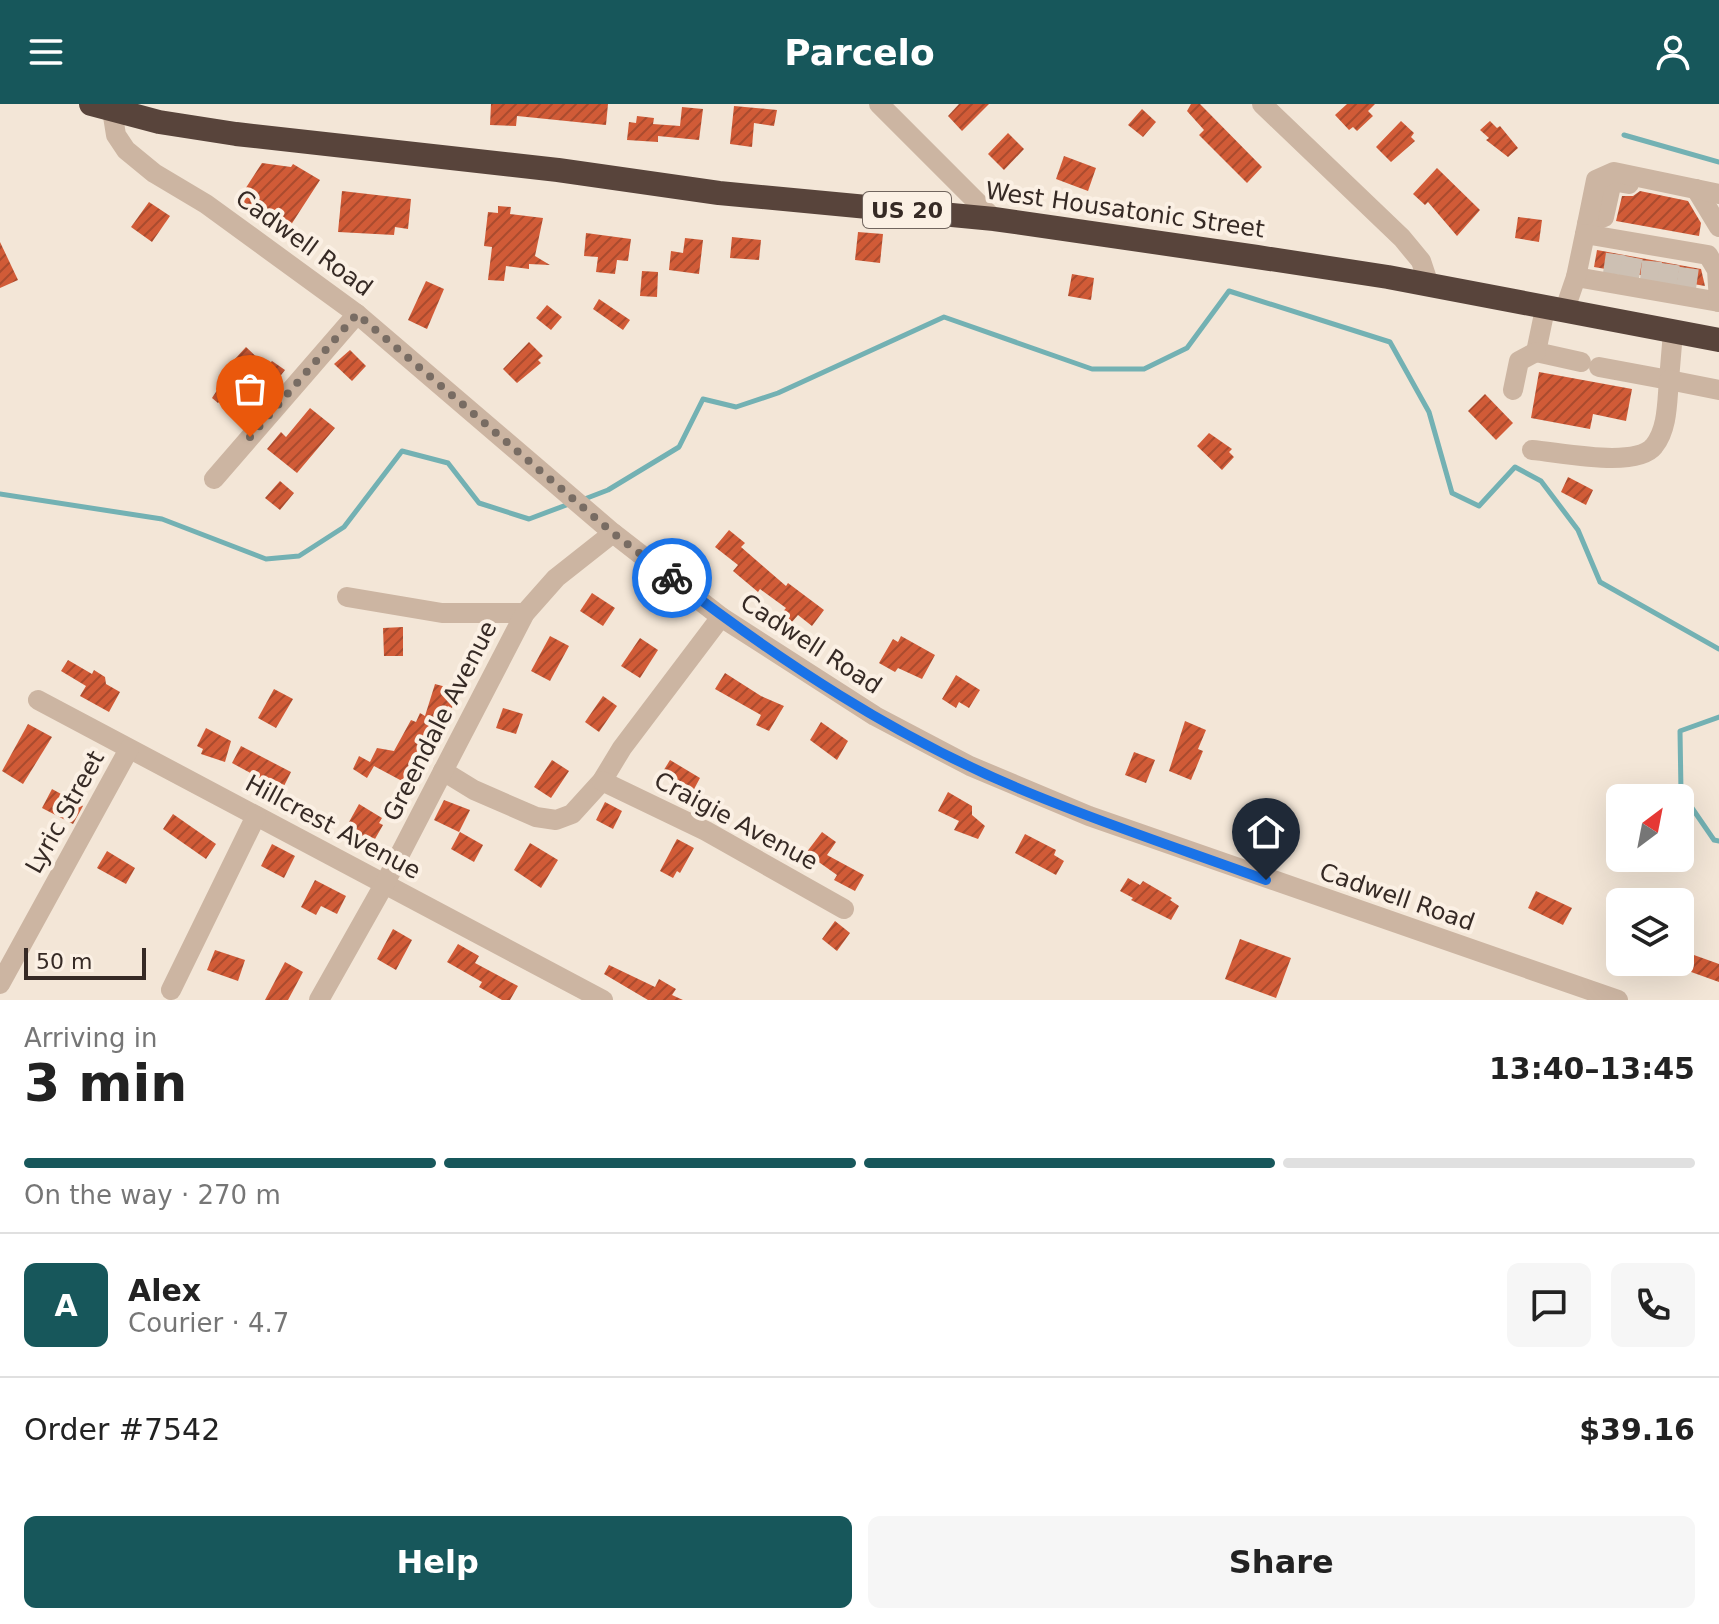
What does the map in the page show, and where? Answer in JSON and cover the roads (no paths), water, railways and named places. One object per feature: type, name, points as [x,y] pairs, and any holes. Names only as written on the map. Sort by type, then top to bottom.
[{"type":"highway","name":"West Housatonic Street","points":[[102,107],[185,127],[266,138],[558,170],[719,193],[994,219],[1429,285],[1719,340]]},
{"type":"street","points":[[879,104],[994,219]]},
{"type":"street","points":[[1262,104],[1402,238],[1421,261],[1429,285]]},
{"type":"street","name":"Cadwell Road","points":[[102,107],[126,150],[357,314],[613,533],[721,617],[875,716],[1020,789],[1293,890],[1618,1000]]},
{"type":"street","points":[[1513,390],[1519,361],[1536,352],[1554,310],[1576,277],[1596,180],[1614,172],[1719,194]]},
{"type":"street","points":[[1694,188],[1719,227]]},
{"type":"street","points":[[1576,277],[1648,285],[1719,302],[1717,270],[1708,255],[1653,253],[1586,229]]},
{"type":"street","points":[[214,479],[357,314]]},
{"type":"street","points":[[1532,450],[1635,458],[1653,448],[1662,431],[1673,332]]},
{"type":"street","points":[[1536,352],[1719,390]]},
{"type":"street","name":"Greendale Avenue","points":[[319,1000],[385,883],[525,613],[556,578],[613,533]]},
{"type":"street","points":[[347,597],[442,613],[525,613]]},
{"type":"street","points":[[443,771],[502,804],[536,817],[556,820],[572,814],[602,781],[622,748],[721,617]]},
{"type":"street","name":"Hillcrest Avenue","points":[[38,700],[603,1000]]},
{"type":"street","name":"Lyric Street","points":[[0,984],[129,749]]},
{"type":"street","name":"Craigie Avenue","points":[[602,781],[706,831],[844,909]]},
{"type":"street","points":[[171,990],[256,816]]},
{"type":"waterway","points":[[1624,135],[1719,162]]},
{"type":"waterway","points":[[582,500],[608,490],[679,447],[703,399],[736,407],[778,393],[944,317],[1092,369],[1144,369],[1187,348],[1229,291],[1390,342],[1429,412],[1452,493],[1479,506],[1515,467],[1541,481],[1578,530],[1600,582],[1719,649]]},
{"type":"waterway","points":[[0,494],[162,519],[266,559],[299,556],[344,527],[402,451],[448,463],[479,503],[529,519],[569,504]]},
{"type":"waterway","points":[[1719,717],[1680,731],[1681,792],[1714,840],[1719,841]]},
{"type":"tunnel","points":[[1613,274],[1616,253]]},
{"type":"tunnel","points":[[1629,277],[1633,256]]},
{"type":"tunnel","points":[[1650,281],[1652,260]]},
{"type":"tunnel","points":[[1667,284],[1670,263]]},
{"type":"tunnel","points":[[1686,288],[1689,267]]}]
